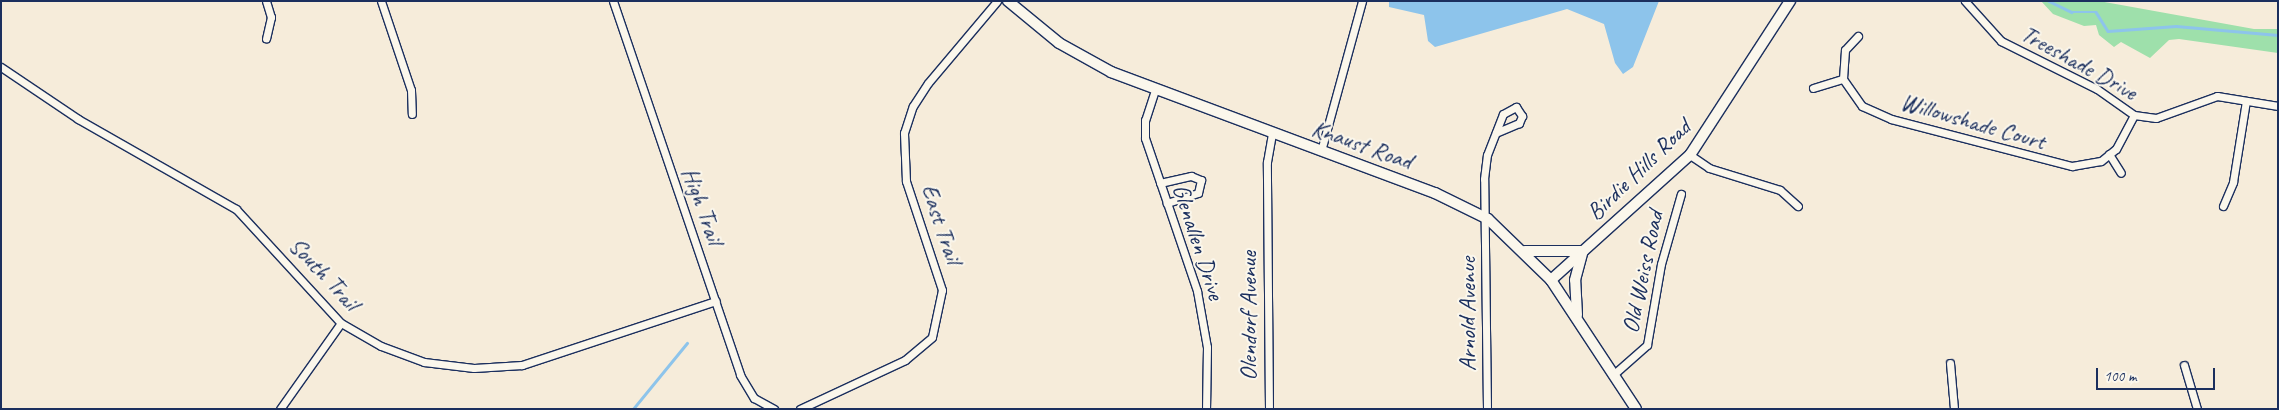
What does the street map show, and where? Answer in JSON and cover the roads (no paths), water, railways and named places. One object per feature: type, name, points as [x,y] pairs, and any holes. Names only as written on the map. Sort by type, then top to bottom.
[{"type":"main road","name":"Knaust Road","points":[[1008,1],[1079,55],[1155,90],[1448,198],[1488,219],[1525,251],[1551,280],[1577,316],[1636,409]]},
{"type":"main road","name":"Birdie Hills Road","points":[[1551,280],[1690,155],[1790,1]]},
{"type":"main road","points":[[1525,251],[1583,251],[1576,280],[1577,316]]},
{"type":"street","points":[[266,1],[271,17],[266,38]]},
{"type":"street","points":[[381,1],[411,90],[412,114]]},
{"type":"street","name":"High Trail","points":[[613,1],[746,387],[754,398],[774,409]]},
{"type":"street","name":"East Trail","points":[[800,409],[905,360],[932,337],[942,290],[906,181],[904,134],[913,106],[928,83],[997,1]]},
{"type":"street","points":[[1321,151],[1362,1]]},
{"type":"street","name":"Treeshade Drive","points":[[1965,1],[2001,41],[2097,89],[2134,115],[2156,118],[2217,96],[2278,106]]},
{"type":"street","points":[[1813,88],[1843,79],[1845,50],[1858,36]]},
{"type":"street","name":"South Trail","points":[[1,67],[78,119],[236,209],[341,323],[381,346],[424,362],[500,367],[542,360],[716,301]]},
{"type":"street","name":"Willowshade Court","points":[[1843,79],[1862,106],[1891,119],[2059,166],[2086,166],[2109,154],[2122,141],[2134,115]]},
{"type":"street","name":"Glenallen Drive","points":[[1155,90],[1144,133],[1205,327],[1206,409]]},
{"type":"street","points":[[2223,206],[2233,182],[2246,101]]},
{"type":"street","name":"Olendorf Avenue","points":[[1269,409],[1268,148],[1272,133]]},
{"type":"street","name":"Arnold Avenue","points":[[1487,409],[1488,219],[1484,179],[1496,134]]},
{"type":"street","points":[[2109,154],[2121,173]]},
{"type":"street","points":[[1690,155],[1709,168],[1780,190],[1798,206]]},
{"type":"street","points":[[1160,183],[1191,176],[1201,180],[1198,192],[1167,202]]},
{"type":"street","name":"Old Weiss Road","points":[[1614,374],[1648,345],[1661,264],[1681,194]]},
{"type":"street","points":[[280,409],[341,323]]},
{"type":"street","points":[[1950,363],[1954,409]]},
{"type":"street","points":[[2184,365],[2197,409]]},
{"type":"water","points":[[1389,1],[1659,1],[1633,67],[1623,74],[1615,63],[1604,24],[1567,9],[1435,47],[1428,41],[1424,15],[1389,7]]},
{"type":"waterway","points":[[2049,1],[2072,12],[2096,12],[2108,31],[2176,26],[2278,35]]},
{"type":"waterway","points":[[633,409],[687,343]]}]
